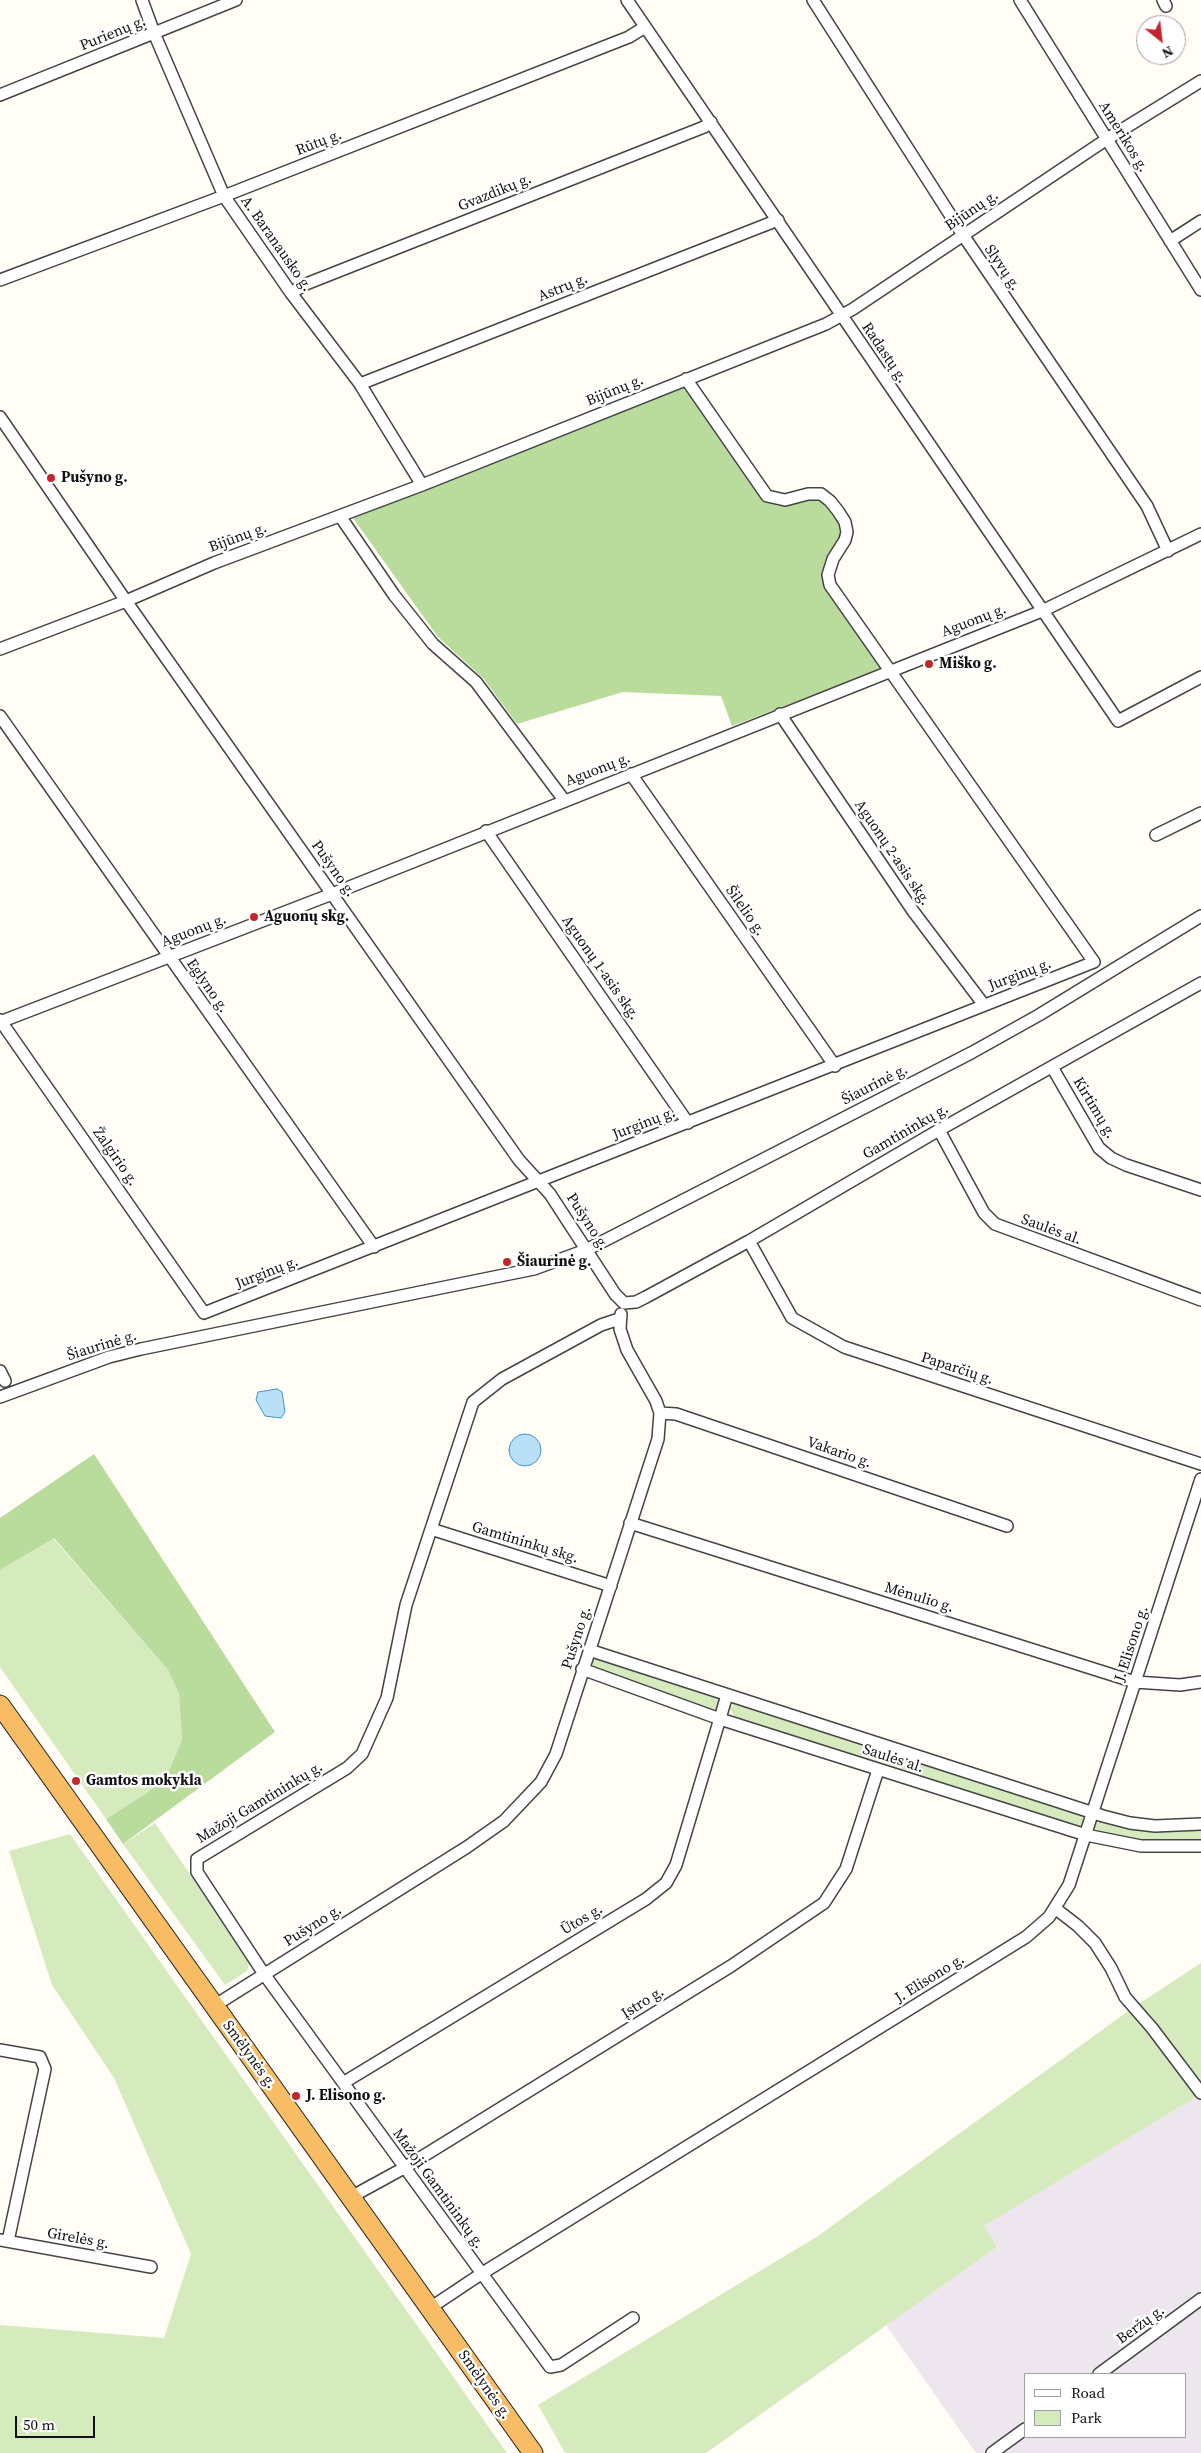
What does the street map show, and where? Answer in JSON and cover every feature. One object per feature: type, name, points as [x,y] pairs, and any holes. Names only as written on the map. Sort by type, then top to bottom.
[{"type":"highway","name":"Smėlynės g.","points":[[0,1706],[533,2453]]},
{"type":"street","name":"A. Baranausko g.","points":[[142,0],[154,33],[224,196],[291,293],[360,384],[422,485]]},
{"type":"street","name":"Purienų g.","points":[[0,95],[236,0]]},
{"type":"street","name":"Radastų g.","points":[[627,0],[1118,721],[1201,678]]},
{"type":"street","name":"Slyvų g.","points":[[814,0],[963,235],[1147,506],[1168,551]]},
{"type":"street","name":"Amerikos g.","points":[[1020,0],[1201,290]]},
{"type":"street","name":"Rūtų g.","points":[[0,280],[224,196],[629,37],[645,27]]},
{"type":"street","name":"Bijūnų g.","points":[[0,650],[126,601],[214,563],[422,485],[686,379],[804,334],[841,316],[1107,139],[1201,81]]},
{"type":"street","name":"Gvazdikų g.","points":[[291,293],[315,281],[704,127],[711,122]]},
{"type":"street","name":"Astrų g.","points":[[360,384],[778,220]]},
{"type":"street","points":[[1170,241],[1201,221]]},
{"type":"street","points":[[686,379],[767,496],[785,500],[808,494],[821,494],[838,511],[845,522],[847,532],[828,575],[830,585],[891,670]]},
{"type":"street","name":"Pušyno g.","points":[[0,417],[126,601],[332,894],[514,1152],[550,1194],[615,1294],[624,1303]]},
{"type":"street","points":[[340,516],[394,594],[432,644],[476,682],[564,800]]},
{"type":"street","name":"Aguonų g.","points":[[0,1021],[332,894],[486,831],[1042,611],[1201,534]]},
{"type":"street","name":"Jurginų g.","points":[[204,1313],[835,1066],[1094,962],[891,670]]},
{"type":"street","name":"Aguonų 2-asis skg.","points":[[780,714],[913,911],[984,1005]]},
{"type":"street","name":"Eglyno g.","points":[[0,716],[168,958],[374,1247]]},
{"type":"street","name":"Šilelio g.","points":[[631,774],[835,1066]]},
{"type":"street","points":[[1156,835],[1201,813]]},
{"type":"street","name":"Aguonų 1-asis skg.","points":[[486,831],[688,1123]]},
{"type":"street","name":"Šiaurinė g.","points":[[0,1397],[109,1357],[517,1272],[586,1250],[1040,1015],[1201,916]]},
{"type":"street","name":"Gamtininkų g.","points":[[624,1303],[636,1302],[646,1298],[749,1241],[939,1130],[1201,983]]},
{"type":"street","name":"Žalgirio g.","points":[[0,1021],[204,1313]]},
{"type":"street","name":"Kirtimų g.","points":[[1052,1067],[1093,1140],[1105,1153],[1126,1165],[1201,1190]]},
{"type":"street","name":"Saulės al.","points":[[939,1130],[984,1213],[995,1224],[1201,1300]]},
{"type":"street","name":"Paparčių g.","points":[[749,1241],[792,1318],[844,1347],[1201,1464]]},
{"type":"street","points":[[619,1319],[624,1303]]},
{"type":"street","name":"Pušyno g.","points":[[214,2006],[467,1847],[519,1807],[541,1782],[552,1761],[658,1439],[660,1413],[656,1401],[627,1350],[619,1319]]},
{"type":"street","name":"Mažoji Gamtininkų g.","points":[[619,1319],[600,1325],[502,1379],[473,1402],[406,1604],[387,1698],[362,1754],[347,1768],[196,1859],[196,1872],[264,1974],[550,2367],[561,2366],[633,2318]]},
{"type":"street","name":"Vakario g.","points":[[660,1413],[676,1414],[1007,1526]]},
{"type":"street","name":"J. Elisono g.","points":[[430,2308],[481,2274],[1026,1937],[1040,1926],[1056,1909],[1069,1885],[1086,1835],[1201,1479]]},
{"type":"street","name":"Mėnulio g.","points":[[630,1523],[1135,1682],[1180,1685],[1201,1682]]},
{"type":"street","name":"Gamtininkų skg.","points":[[431,1529],[611,1586]]},
{"type":"street","name":"Saulės al.","points":[[589,1650],[1093,1813],[1130,1823],[1155,1826],[1201,1824]]},
{"type":"street","name":"Saulės al.","points":[[582,1669],[720,1719],[1086,1835],[1141,1846],[1201,1846]]},
{"type":"street","name":"Ūtos g.","points":[[343,2083],[646,1899],[666,1883],[676,1866],[727,1695]]},
{"type":"street","name":"Įstro g.","points":[[351,2197],[404,2168],[731,1966],[824,1903],[846,1869],[878,1770]]},
{"type":"street","points":[[1056,1909],[1078,1926],[1095,1943],[1111,1968],[1125,1998],[1152,2028],[1200,2090]]},
{"type":"street","points":[[0,2050],[40,2058],[45,2069],[4,2241]]},
{"type":"street","name":"Girelės g.","points":[[4,2241],[152,2267]]},
{"type":"street","name":"Beržų g.","points":[[1100,2373],[1201,2299]]},
{"type":"street","points":[[992,2453],[1024,2430]]},
{"type":"shaded area","points":[[1201,2094],[1201,2453],[976,2453],[886,2325],[997,2247],[983,2226]]},
{"type":"green space","points":[[684,385],[767,503],[779,506],[812,498],[822,501],[829,506],[840,525],[842,534],[825,574],[824,587],[882,669],[732,726],[721,696],[623,692],[517,724],[483,678],[438,637],[353,518]]},
{"type":"green space","points":[[94,1454],[275,1732],[123,1844],[106,1819],[147,1793],[167,1775],[182,1740],[179,1694],[168,1670],[54,1538],[0,1570],[0,1518]]},
{"type":"green space","points":[[53,1538],[168,1670],[179,1694],[182,1740],[167,1775],[147,1793],[106,1819],[0,1667],[0,1570]]},
{"type":"green space","points":[[600,1658],[717,1694],[721,1701],[718,1709],[713,1711],[594,1669],[592,1660]]},
{"type":"green space","points":[[734,1702],[1081,1813],[1084,1822],[1079,1828],[735,1718],[730,1709]]},
{"type":"green space","points":[[1102,1820],[1201,1827],[1201,1842],[1156,1843],[1096,1833],[1094,1825]]},
{"type":"green space","points":[[155,1823],[250,1962],[247,1971],[225,1985],[123,1844]]},
{"type":"green space","points":[[70,1834],[507,2453],[0,2453],[0,2325],[164,2338],[191,2254],[114,2078],[52,1985],[9,1851]]},
{"type":"green space","points":[[1201,1963],[1201,2094],[984,2226],[997,2247],[706,2453],[565,2453],[538,2405],[818,2236],[1131,2009]]},
{"type":"water","points":[[277,1389],[282,1392],[285,1412],[281,1418],[265,1416],[256,1400],[258,1392]]},
{"type":"water","points":[[525,1434],[531,1435],[536,1439],[540,1444],[540,1456],[536,1461],[531,1465],[525,1466],[519,1465],[514,1461],[510,1456],[509,1450],[510,1444],[514,1439],[519,1435]]},
{"type":"place","name":"Pušyno g.","points":[[51,478]]},
{"type":"place","name":"Miško g.","points":[[929,664]]},
{"type":"place","name":"Aguonų skg.","points":[[254,917]]},
{"type":"place","name":"Šiaurinė g.","points":[[507,1262]]},
{"type":"place","name":"Gamtos mokykla","points":[[76,1781]]},
{"type":"place","name":"J. Elisono g.","points":[[296,2096]]}]
